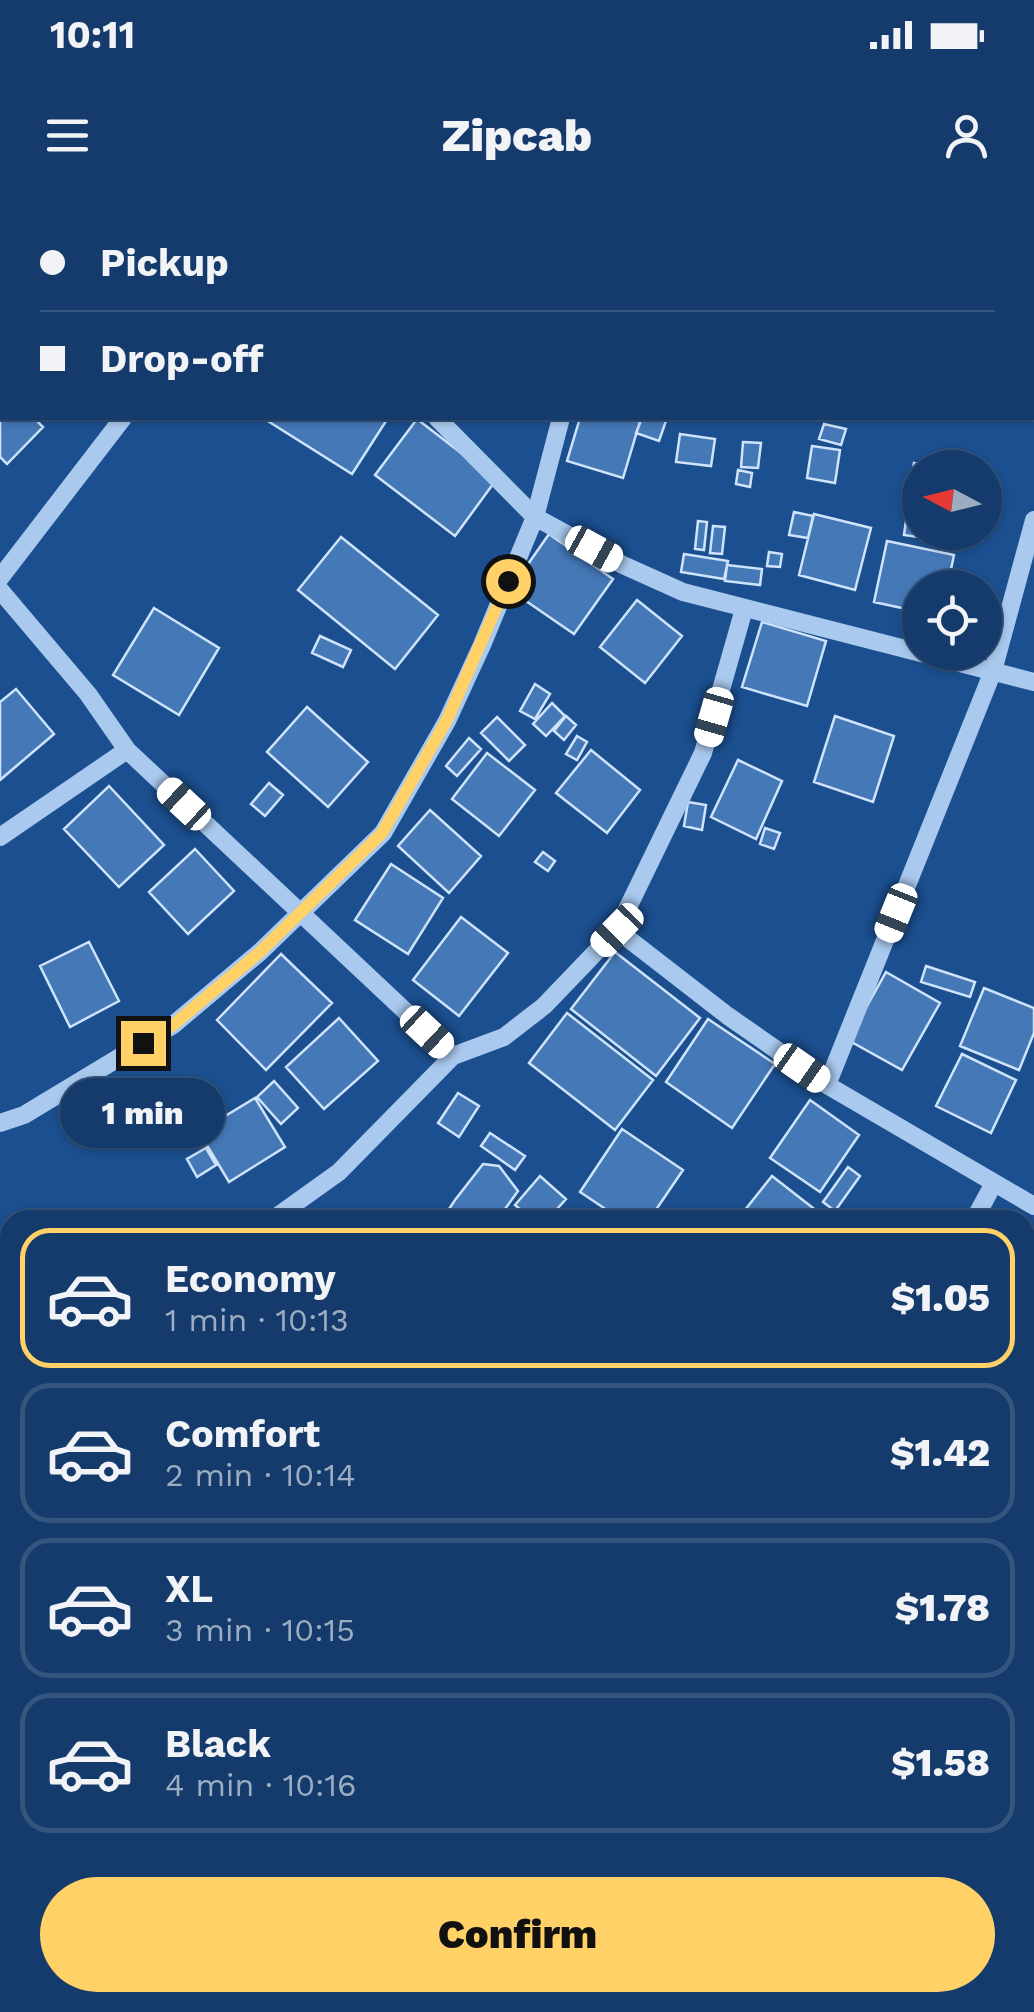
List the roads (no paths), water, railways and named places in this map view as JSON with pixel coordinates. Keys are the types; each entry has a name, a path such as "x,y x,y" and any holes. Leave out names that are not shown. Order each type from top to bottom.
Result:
{"street":[{"path":"0,578 121,420"},
{"path":"439,420 535,517 683,592 1034,682"},
{"path":"0,1123 24,1115 173,1025 260,952 382,833 447,720 535,517 559,420"},
{"path":"827,1085 993,671 1034,520"},
{"path":"0,590 88,694 127,750 453,1056"},
{"path":"286,1210 339,1172 453,1056 504,1037 544,1006 617,930 703,752 744,609"},
{"path":"0,837 127,750"},
{"path":"617,930 728,1016 827,1085 1034,1206"},
{"path":"979,1210 994,1183"}]}
